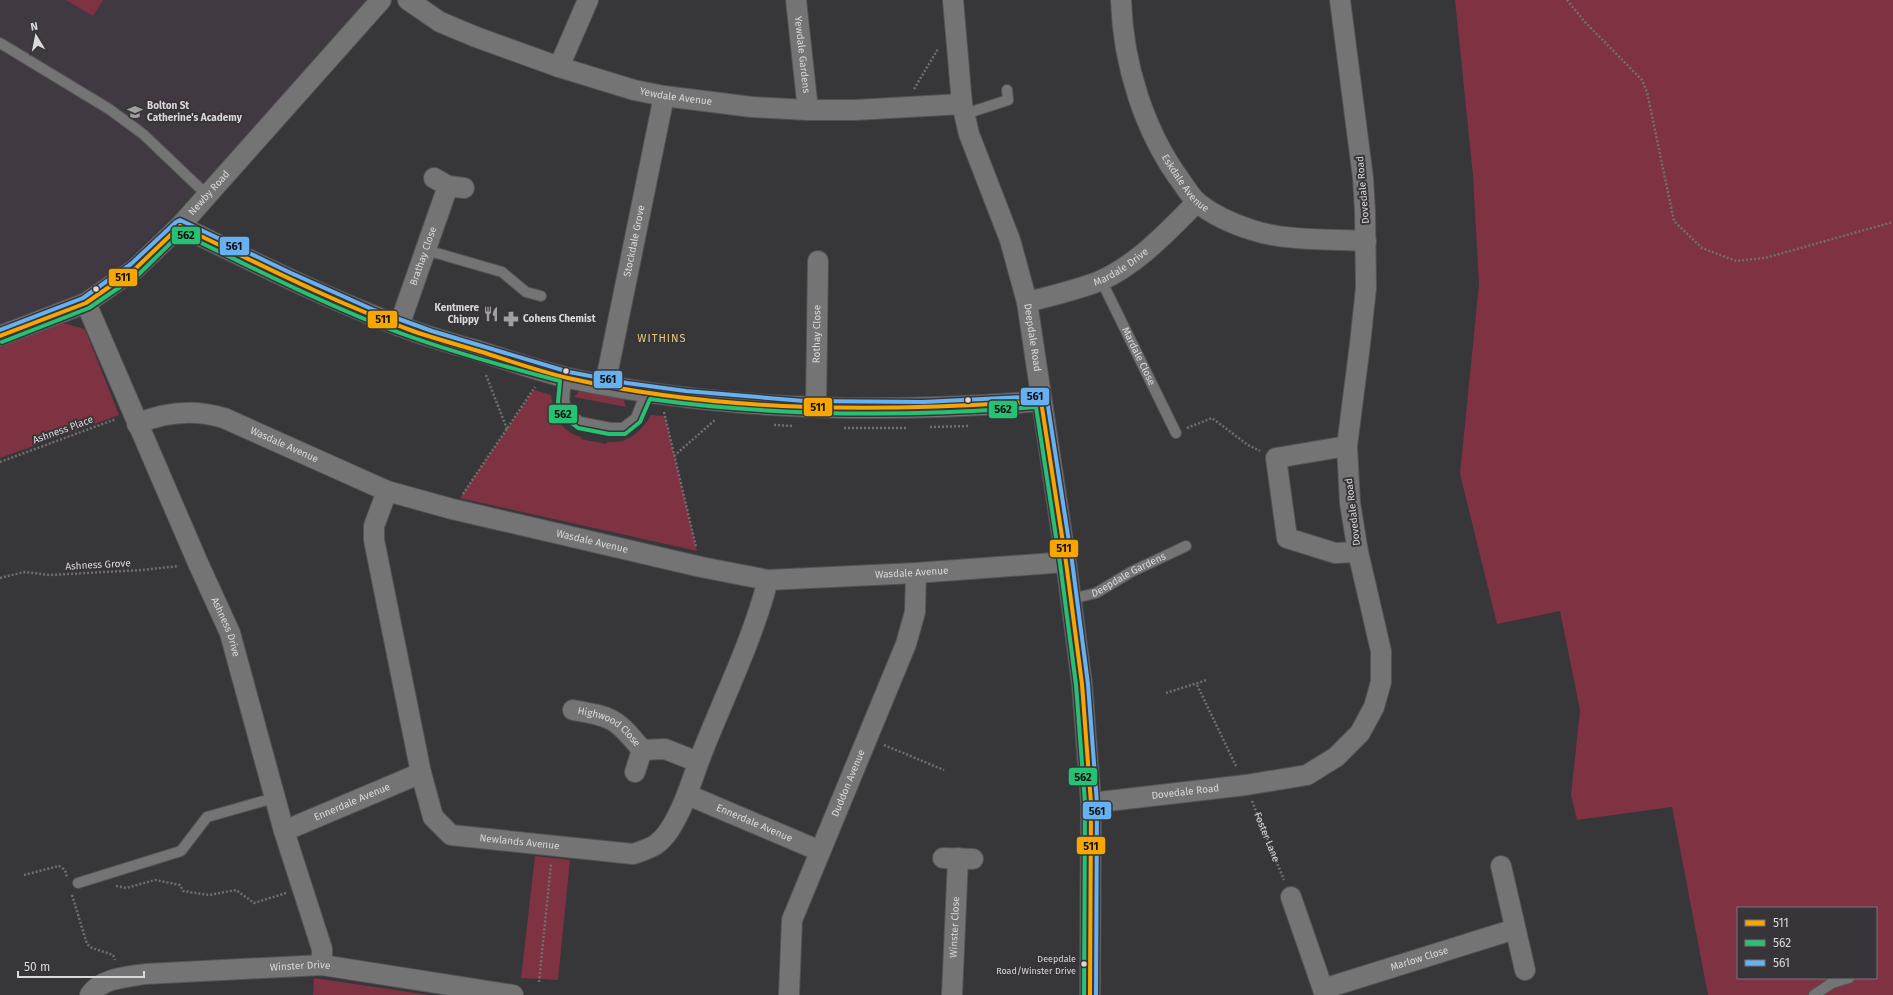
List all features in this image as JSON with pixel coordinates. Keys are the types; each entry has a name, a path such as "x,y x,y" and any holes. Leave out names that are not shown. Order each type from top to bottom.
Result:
{"street":[{"name":"Newby Road","path":"0,336 86,303 135,269 180,226 381,0"},
{"name":"Yewdale Avenue","path":"408,0 440,22 476,37 559,67 634,90 664,96 752,107 808,110 904,107 963,109"},
{"path":"559,67 588,0"},
{"name":"Yewdale Gardens","path":"796,0 808,110"},
{"name":"Deepdale Road","path":"953,0 963,109 969,134 1010,240 1027,302 1066,562 1082,684 1090,803 1090,995"},
{"name":"Eskdale Avenue","path":"1121,0 1127,54 1138,95 1156,140 1174,171 1197,202 1222,217 1252,230 1285,236 1366,241"},
{"name":"Dovedale Road","path":"1090,803 1246,785 1307,775 1336,757 1360,733 1374,707 1381,682 1381,651 1358,552 1350,503 1347,446 1366,288 1366,241 1363,178 1340,0"},
{"name":"Stockdale Grove","path":"605,385 664,96"},
{"name":"Brathay Close","path":"399,326 449,184"},
{"name":"Mardale Drive","path":"1027,302 1071,291 1101,280 1134,260 1161,238 1197,202"},
{"path":"180,226 307,286 399,326 546,372 605,385 653,393 745,403 816,408 912,409 1042,401"},
{"name":"Rothay Close","path":"816,408 818,259"},
{"name":"Ashness Drive","path":"86,303 198,564 230,633 274,798 322,949 322,965"},
{"name":"Wasdale Avenue","path":"135,418 152,418 174,413 202,412 210,414 224,418 386,492 452,509 701,567 768,580 916,573 1066,562"},
{"path":"1347,446 1276,458 1287,538 1335,553 1358,552"},
{"name":"Newlands Avenue","path":"386,492 374,526 374,540 421,773 433,817 451,835 633,854 656,846 670,829 688,795 698,762 760,612 768,580"},
{"name":"Duddon Avenue","path":"789,995 792,920 906,644 915,612 916,573"},
{"name":"Highwood Close","path":"570,710 611,718 624,728 642,750"},
{"name":"Highwood Close","path":"642,750 665,750 698,762"},
{"name":"Highwood Close","path":"635,772 642,750"},
{"name":"Ennerdale Avenue","path":"284,831 421,773"},
{"name":"Ennerdale Avenue","path":"688,795 820,851"},
{"name":"Winster Close","path":"952,995 958,858"},
{"path":"1501,866 1525,970"},
{"path":"1291,897 1324,992"},
{"name":"Marlow Close","path":"1324,992 1515,929"},
{"name":"Winster Drive","path":"90,995 104,983 118,978 146,974 322,965 513,995"}],"lane":[{"path":"0,43 109,109 143,134 208,194"},
{"path":"963,109 1008,100 1007,90"},
{"path":"426,250 502,272 526,292 540,296"},
{"name":"Mardale Close","path":"1101,280 1176,433"},
{"path":"566,377 564,401 568,413 580,422 610,428 622,428 636,418 653,393"},
{"name":"Deepdale Gardens","path":"1071,599 1096,593 1131,572 1186,546"},
{"path":"73,883 181,851 207,817 274,798"},
{"path":"1814,995 1832,984 1846,979"}],"path":[{"path":"1567,0 1585,22 1642,80 1647,92 1674,221 1702,248 1736,261 1766,258 1893,222"},
{"path":"904,107 939,47"},
{"path":"460,498 546,372"},
{"path":"486,375 507,430"},
{"path":"653,393 674,456 697,551"},
{"name":"Ashness Place","path":"0,462 135,418"},
{"path":"1176,433 1212,418 1248,446 1276,458"},
{"path":"674,456 715,420"},
{"name":"Ashness Grove","path":"0,578 24,572 50,575 142,570 198,564"},
{"path":"1166,693 1198,685 1207,680"},
{"name":"Foster Lane","path":"1198,685 1246,785 1291,897"},
{"path":"867,738 944,770"},
{"path":"539,982 553,846"},
{"path":"24,875 59,866 65,870 73,883"},
{"path":"111,888 118,886 126,888 155,880 180,885 183,891 209,895 236,890 254,903 303,889"},
{"path":"71,892 87,944 92,948 113,955 116,962 118,978"},
{"path":"73,899 81,897"}],"shaded area":[{"name":"Bolton St Catherine's Academy","path":"0,0 367,0 344,31 197,193 105,280 58,306 0,329"},
{"path":"66,0 103,0 93,16"},
{"path":"1455,0 1893,0 1893,995 1708,995 1672,807 1577,820 1571,795 1580,710 1560,611 1497,624 1460,474 1479,284 1473,176"},
{"path":"63,323 85,329 119,415 0,458 0,347"},
{"path":"534,390 551,395 556,416 563,427 568,431 581,437 581,439 606,444 607,442 621,441 633,436 643,427 651,415 665,416 697,551 460,498"},
{"path":"580,390 623,398 626,407 574,397"},
{"path":"535,856 570,860 558,980 521,978"},
{"path":"314,978 429,995 313,995"}],"transit line":[{"name":"561","path":"0,330 83,298 131,264 180,220 291,273 374,310 432,331 569,372 627,383 686,391 804,401 923,402 1044,396 1047,400 1072,561 1088,684 1097,803 1096,995"},
{"name":"511","path":"180,226 295,282 383,320 430,337 568,378 685,398 744,404 803,407 922,407 1041,401"},
{"name":"511","path":"0,336 86,303 135,269 180,226"},
{"name":"562","path":"2,342 89,308 139,274 181,233 289,286 400,333 459,353 560,381 558,402 564,417 578,428 609,434 625,434 640,422 650,399 746,409 843,414 891,414 1036,407 1060,563 1076,685 1085,803 1084,995"},
{"name":"511","path":"1041,401 1066,562 1082,684 1091,803 1090,995"}],"place":[{"name":"Bolton St Catherine's Academy","path":"135,112"},
{"name":"Kentmere Chippy","path":"491,314"},
{"name":"Cohens Chemist","path":"511,319"},
{"name":"Deepdale Road/Winster Drive","path":"1084,964"}],"district":[{"name":"WITHINS","path":"662,338"}]}
